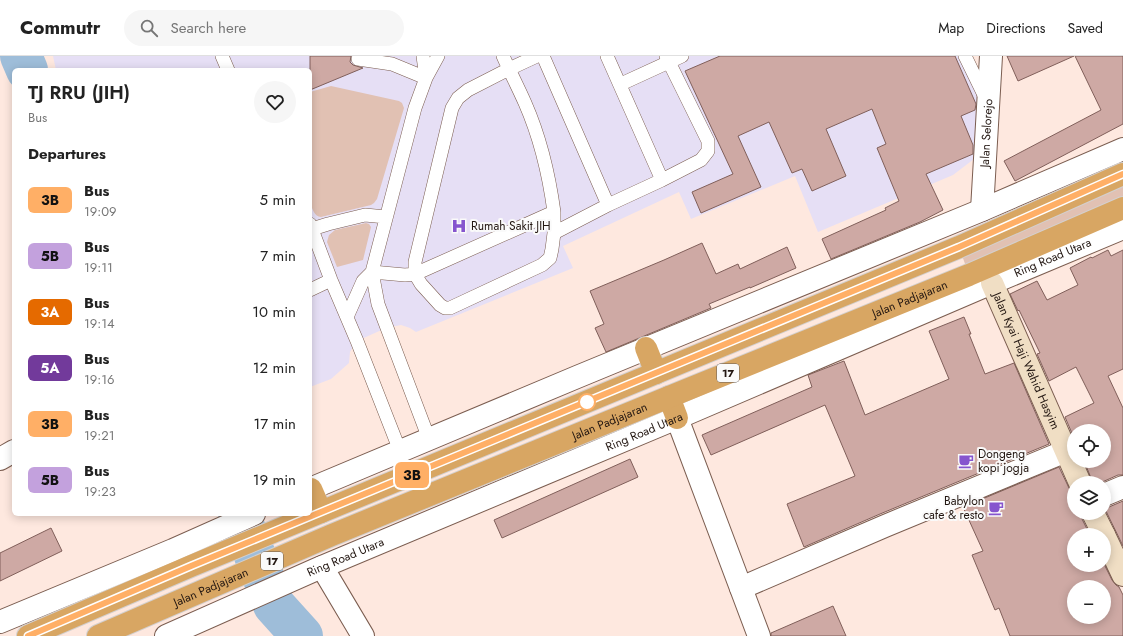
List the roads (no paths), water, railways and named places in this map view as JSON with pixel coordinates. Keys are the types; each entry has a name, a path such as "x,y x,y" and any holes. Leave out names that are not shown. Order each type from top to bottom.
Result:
{"highway":[{"name":"17","path":"28,636 191,566 959,247 1123,174"},
{"name":"Jalan Padjajaran","path":"98,636 332,536 969,275 1123,208"},
{"path":"646,348 656,373"},
{"path":"670,397 677,418"},
{"path":"312,499 315,515"}],"main road":[{"name":"Jalan Kyai Haji Wahid Hasyim","path":"992,283 1077,476"},
{"path":"1111,550 1123,575"}],"street":[{"name":"Jalan Selorejo","path":"982,210 991,56"},
{"path":"312,488 646,348 982,210 1123,149"},
{"name":"Ring Road Utara","path":"166,636 320,568 1123,228"},
{"path":"677,418 759,636"},
{"path":"0,459 12,452"},
{"path":"741,588 885,526 1066,452"},
{"path":"1111,492 1123,487"},
{"path":"0,622 249,516"},
{"path":"320,568 363,636"}],"lane":[{"path":"222,56 227,68"},
{"path":"422,56 426,78"},
{"path":"429,439 378,304 372,272 414,108 426,78 438,56"},
{"path":"503,56 509,68 526,104 539,141 550,188 554,212 554,233 550,258 542,265 450,308 445,308 440,305 421,284 415,274 415,262 452,108 458,98 468,90 509,68 537,56"},
{"path":"543,56 608,205"},
{"path":"607,56 621,84 662,180"},
{"path":"621,84 667,59 682,56"},
{"path":"964,56 988,104"},
{"path":"358,59 392,64 426,78"},
{"path":"554,233 608,205 702,160 708,151 708,141 667,59"},
{"path":"372,272 405,275 415,274 554,212"},
{"path":"312,227 365,215 386,217"},
{"path":"312,230 400,452"},
{"path":"347,317 363,281 372,272"},
{"path":"312,289 331,280"}],"waterway":[{"path":"21,56 26,68"},
{"path":"240,516 274,605 302,636"}],"place":[{"name":"Rumah Sakit JIH","path":"459,226"},
{"name":"Dongeng kopi jogja","path":"966,461"},
{"name":"Babylon cafe & resto","path":"996,508"}]}
